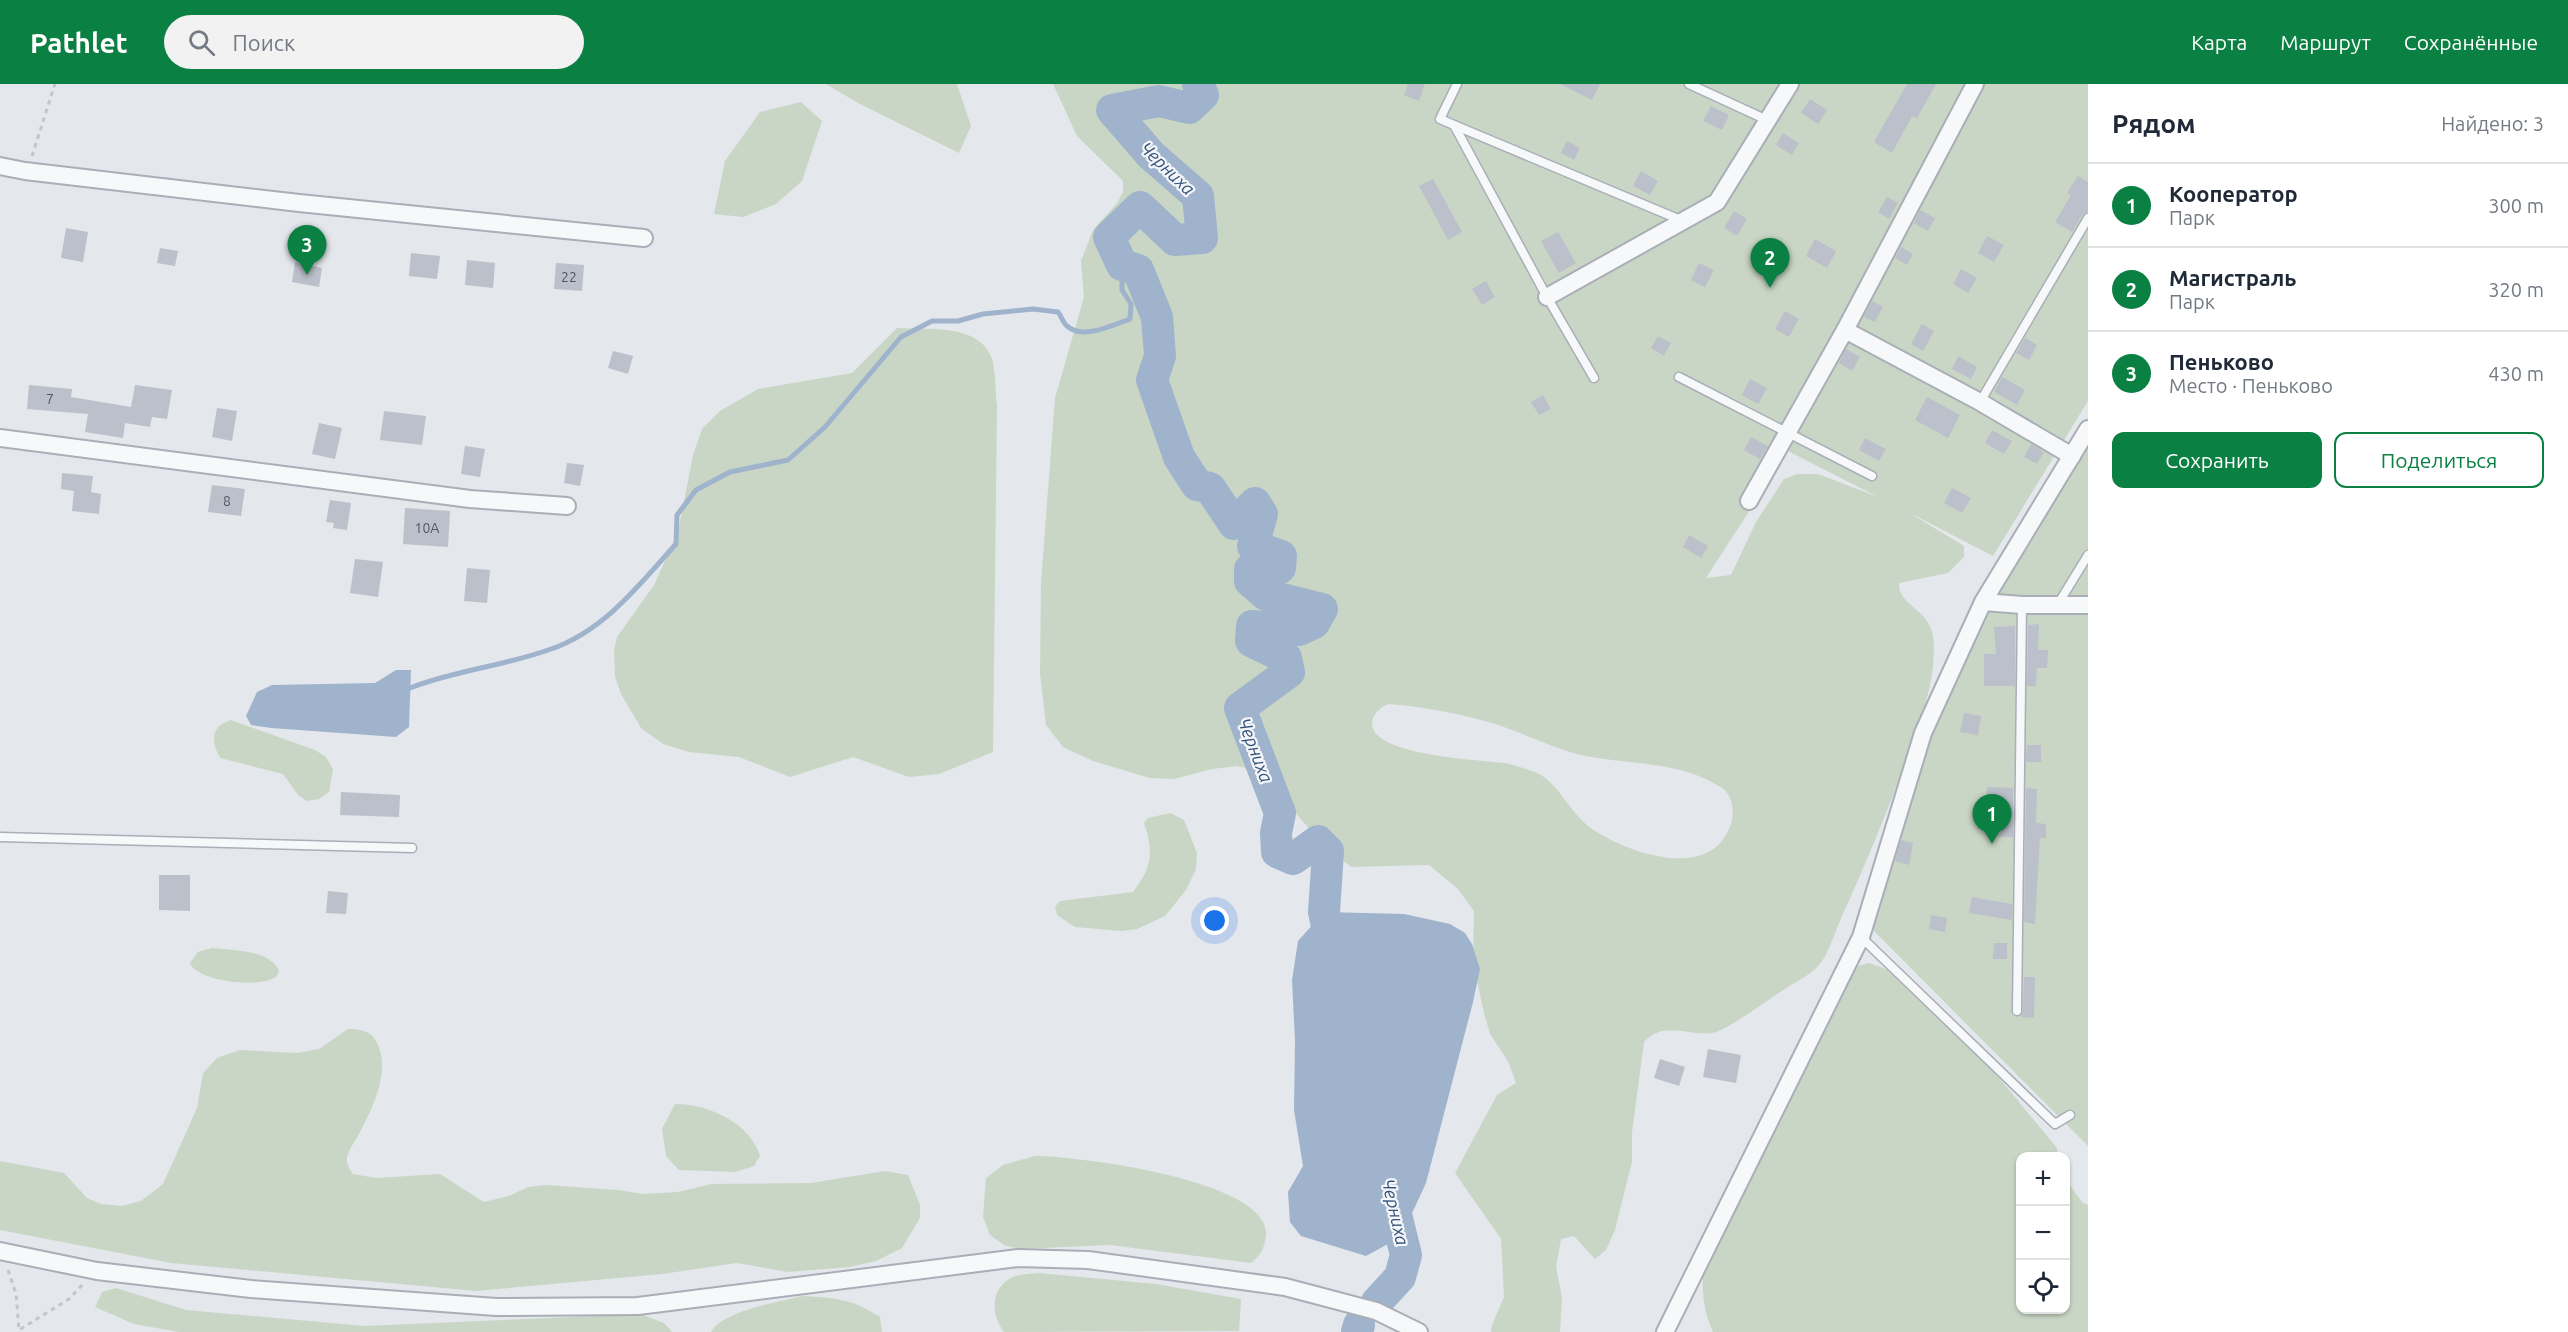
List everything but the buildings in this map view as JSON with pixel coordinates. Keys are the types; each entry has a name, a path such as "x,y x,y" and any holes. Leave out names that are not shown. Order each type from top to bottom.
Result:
{"street":[{"path":"1546,297 1717,202 1790,84"},
{"path":"1749,501 1845,330 1975,84"},
{"path":"0,166 25,171 299,203 644,238"},
{"path":"1845,330 1980,402 2072,456"},
{"path":"1665,1332 1861,937 1923,733 1983,602 2088,429"},
{"path":"0,438 470,499 567,506"},
{"path":"1983,602 2022,605 2088,605"},
{"path":"1,1251 97,1271 251,1289 496,1307 638,1306 1018,1258 1088,1260 1285,1287 1376,1311 1419,1332"}],"lane":[{"path":"1457,84 1440,119 1684,221"},
{"path":"1689,84 1767,120"},
{"path":"1454,125 1546,297 1594,378"},
{"path":"1980,402 2088,218"},
{"path":"1679,377 1872,476"},
{"path":"2058,604 2088,555"},
{"path":"2017,1011 2022,605"},
{"path":"0,837 412,848"},
{"path":"1861,937 2055,1124 2070,1115"}],"path":[{"path":"25,171 38,141 55,84"},
{"path":"1,1251 16,1294 19,1330 69,1299 97,1271"}],"green space":[{"path":"826,84 957,84 971,126 959,153 858,103"},
{"path":"1053,84 2088,84 2088,401 1993,556 1908,512 1964,546 1964,557 1948,573 1899,583 1903,597 1921,614 1931,628 1934,645 1932,671 1927,697 1897,785 1832,942 1826,955 1813,971 1718,1031 1703,1033 1668,1030 1651,1035 1644,1042 1632,1132 1632,1162 1615,1230 1606,1250 1595,1259 1574,1236 1561,1239 1556,1267 1562,1298 1560,1332 1491,1332 1504,1297 1501,1239 1455,1173 1497,1095 1516,1083 1508,1061 1490,1034 1473,962 1474,911 1458,889 1429,865 1351,867 1321,843 1295,812 1277,783 1262,772 1237,766 1212,769 1174,779 1150,778 1093,761 1063,747 1046,725 1040,673 1041,583 1055,398 1084,297 1081,261 1093,230 1118,202 1123,191 1123,181 1077,136","holes":["1788,451 1878,497 1818,474 1797,474 1784,479 1756,522 1731,575 1706,578","1389,704 1479,719 1577,754 1688,772 1722,788 1728,794 1732,802 1732,820 1723,840 1709,852 1690,858 1670,858 1627,847 1592,829 1577,815 1550,782 1535,772 1505,763 1426,754 1385,741 1374,731 1373,718 1380,709"]},
{"path":"801,102 822,121 802,181 776,204 743,217 714,214 725,161 760,112"},
{"path":"897,328 938,329 965,334 986,347 992,359 997,406 993,752 939,774 909,777 853,757 790,777 739,757 689,752 663,744 641,728 621,694 615,676 614,650 617,637 654,585 678,532 693,455 702,429 720,411 758,389 852,373"},
{"path":"2088,447 2088,1146 1873,930 1919,758 2005,580"},
{"path":"231,720 315,750 326,757 333,769 329,792 319,799 307,801 298,795 283,774 220,758 215,746 214,735 219,726"},
{"path":"1170,813 1184,820 1197,853 1196,869 1186,890 1165,916 1137,929 1122,931 1075,927 1057,915 1055,907 1060,901 1133,892 1144,875 1149,859 1149,843 1144,823 1148,818"},
{"path":"212,948 249,952 267,958 279,970 277,976 270,980 245,983 217,979 195,970 190,963 198,952"},
{"path":"1869,963 1886,969 1972,1045 2057,1148 2058,1152 2016,1152 2016,1314 2070,1314 2070,1186 2082,1202 2088,1205 2088,1332 1713,1332 1704,1301 1705,1249 1848,976 1858,966"},
{"path":"348,1029 362,1030 373,1037 378,1045 382,1066 375,1101 347,1157 348,1166 353,1174 376,1178 440,1174 484,1202 509,1196 528,1187 546,1185 643,1194 678,1192 711,1184 811,1183 885,1171 908,1175 920,1205 920,1218 902,1248 876,1261 850,1267 788,1272 737,1263 662,1274 476,1291 171,1263 0,1230 0,1161 64,1173 87,1198 101,1204 122,1206 141,1201 163,1184 197,1108 203,1073 217,1058 240,1050 297,1053 319,1049"},
{"path":"675,1104 713,1111 737,1125 755,1144 760,1156 754,1166 735,1172 679,1170 666,1156 662,1129"},
{"path":"1035,1156 1128,1167 1206,1186 1238,1200 1259,1216 1266,1236 1263,1248 1251,1263 1110,1245 1020,1249 1004,1245 990,1235 983,1217 986,1178 1003,1165"},
{"path":"1039,1273 1156,1284 1241,1299 1239,1331 1004,1332 995,1311 999,1289 1014,1277"},
{"path":"116,1288 186,1310 364,1326 640,1314 664,1323 672,1332 179,1332 134,1324 95,1307 102,1292"},
{"path":"802,1296 834,1299 860,1306 880,1317 882,1332 711,1332 727,1318 739,1313"}],"water":[{"path":"396,670 411,670 409,727 396,737 271,728 251,725 246,716 257,692 272,685 375,683"},
{"path":"1324,912 1404,914 1450,924 1465,933 1472,944 1480,969 1426,1183 1401,1237 1366,1256 1301,1236 1290,1222 1288,1192 1303,1166 1294,1110 1295,1041 1292,980 1298,941"}],"waterway":[{"name":"Черниха","path":"1198,84 1203,95 1189,108 1159,101 1112,110 1151,155 1198,196 1202,238 1175,240 1140,207 1109,237 1122,265 1138,270 1157,317 1160,356 1152,380 1179,457 1197,485 1210,488 1234,524 1255,503 1262,514 1253,546 1281,556 1280,568 1250,569 1250,581 1266,595 1322,609 1314,623 1299,630 1252,626 1251,641 1286,658 1289,672 1240,708 1280,813 1276,833 1277,852 1293,859 1318,841 1328,851 1324,912 1333,953"},
{"path":"410,688 534,655 570,641 588,631 620,605 676,544 677,515 696,490 730,472 788,460 825,427 901,337 932,321 958,321 983,314 1033,309 1058,312 1072,330 1088,332 1106,328 1130,319 1131,304 1122,290 1122,265"},
{"name":"Черниха","path":"1377,1302 1400,1277 1406,1255 1391,1194"},
{"name":"Черниха","path":"1357,1332 1359,1325"}],"place":[{"name":"Пеньково","path":"307,275"},
{"name":"Магистраль","path":"1770,288"},
{"name":"Кооператор","path":"1992,844"}]}
